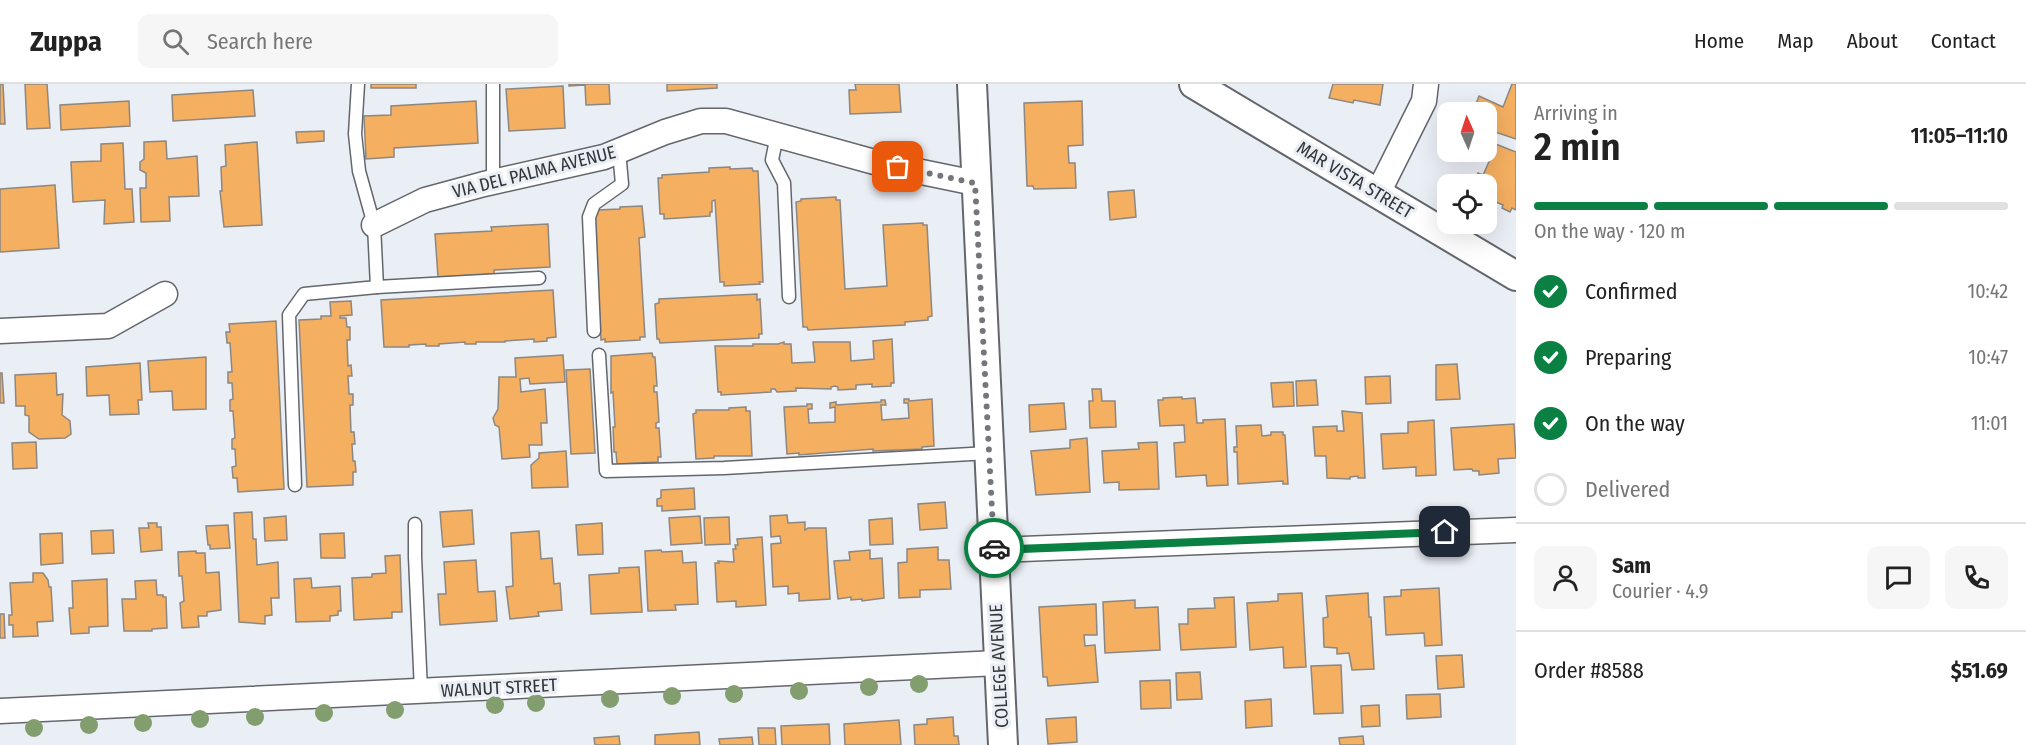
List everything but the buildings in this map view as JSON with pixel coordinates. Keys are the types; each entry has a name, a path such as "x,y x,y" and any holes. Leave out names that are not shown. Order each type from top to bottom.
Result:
{"street":[{"name":"COLLEGE AVENUE","path":"972,84 998,663 1004,745"},
{"name":"MAR VISTA STREET","path":"1194,84 1516,276"},
{"path":"1378,193 1424,101 1426,84"},
{"name":"VIA DEL PALMA AVENUE","path":"374,225 425,200 604,157 665,132 701,121 726,121 878,163 975,183"},
{"path":"0,330 108,326 165,294"},
{"path":"994,550 1516,530"},
{"name":"WALNUT STREET","path":"0,711 998,663"}],"lane":[{"path":"358,84 355,134 359,171 374,225 377,287"},
{"path":"493,84 493,182"},
{"path":"777,135 772,160 784,183 789,297"},
{"path":"594,331 589,217 594,204 622,184 619,151"},
{"path":"295,485 289,315 304,294 377,287 538,278"},
{"path":"599,355 606,471 724,468 989,453"},
{"path":"416,524 415,557 422,692"}],"way so far":[{"path":"898,167 975,183 994,548"}],"route":[{"path":"994,548 994,550 1445,532"}]}
